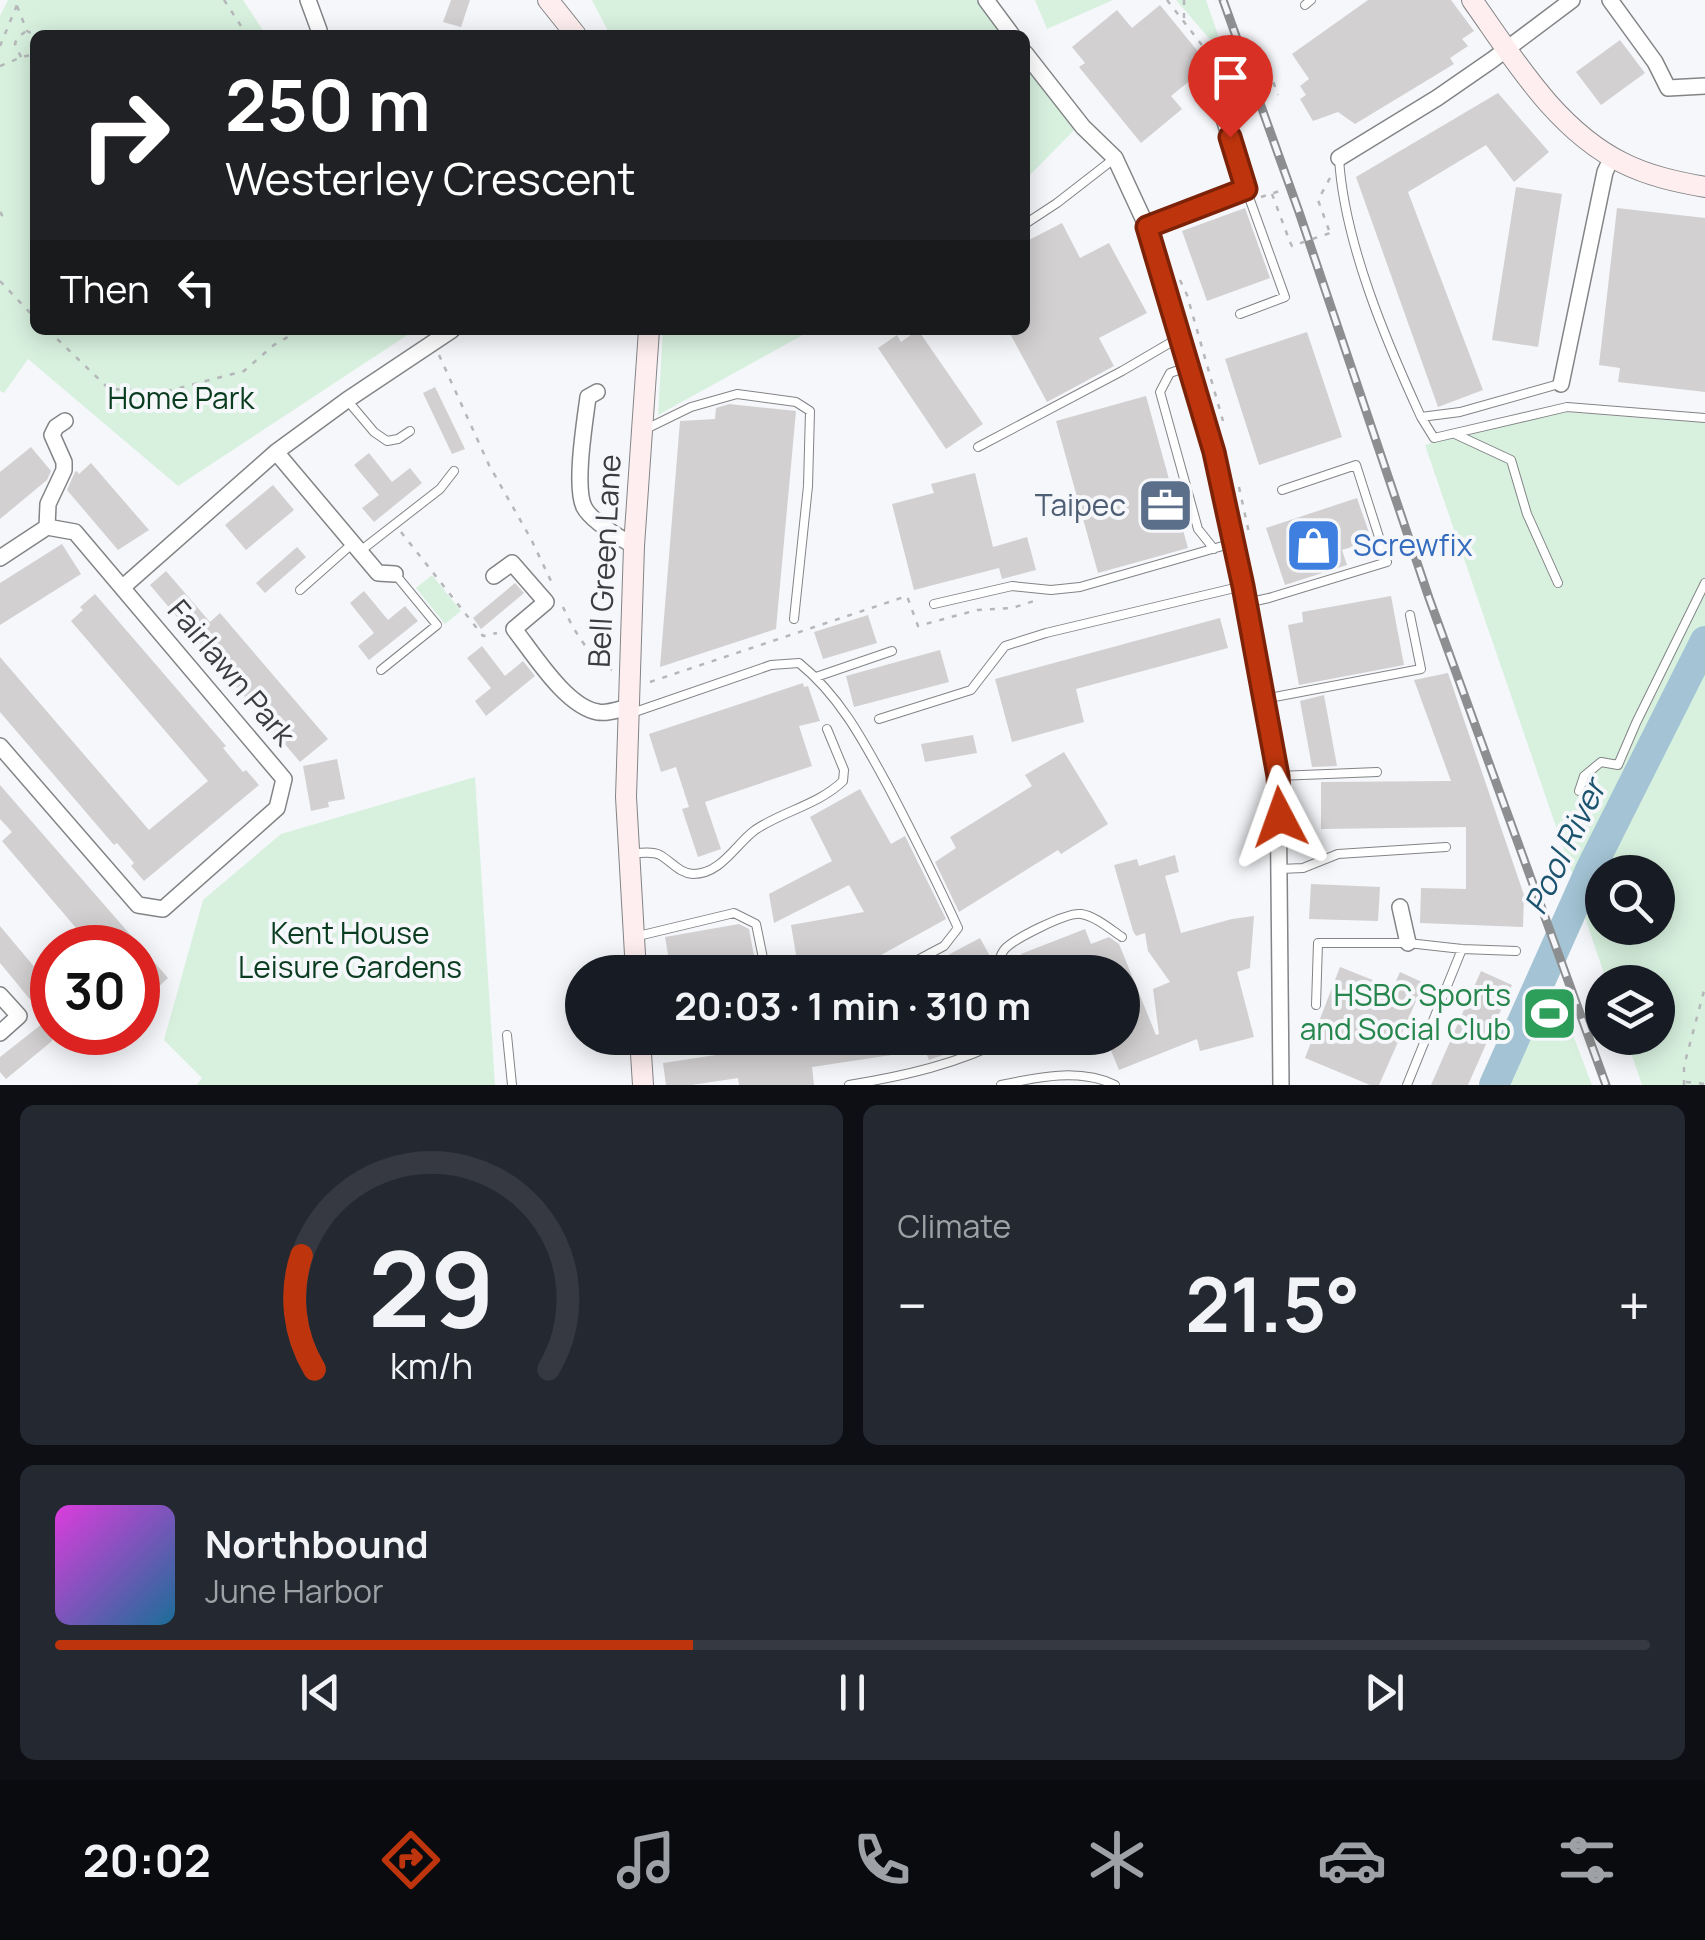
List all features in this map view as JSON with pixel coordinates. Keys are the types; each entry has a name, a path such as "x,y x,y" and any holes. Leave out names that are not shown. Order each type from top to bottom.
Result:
{"street":[{"path":"308,0 319,30"},
{"path":"548,0 568,30"},
{"path":"986,0 1008,30"},
{"path":"1472,0 1553,108 1592,143 1612,157 1651,174 1705,187"},
{"path":"1339,158 1437,98 1572,0"},
{"path":"1610,0 1655,62 1668,88 1705,86"},
{"path":"1030,59 1082,127 1114,158 1147,227 1214,452 1278,776 1281,1085"},
{"path":"1147,227 1246,189 1214,70"},
{"path":"1561,384 1604,172 1612,157"},
{"path":"123,587 276,452 444,335"},
{"name":"Bell Green Lane","path":"494,576 512,563 546,602 514,629 570,698 586,709 602,713 629,710 634,546 649,335"},
{"path":"597,392 588,396 584,427 580,489 585,510 634,546"},
{"path":"0,558 47,527 48,504 64,470 52,435 65,421"},
{"path":"276,452 378,574 396,574"},
{"name":"Fairlawn Park","path":"0,746 138,905 164,910 277,808 284,780 75,532 47,527"},
{"path":"629,710 626,797 635,955"},
{"path":"1400,907 1408,943"},
{"path":"0,995 18,1016 0,1033"},
{"path":"641,1055 643,1085"}],"lane":[{"path":"1030,221 1114,158"},
{"path":"1339,158 1341,192 1361,266 1402,374 1434,438 1567,408 1705,418"},
{"path":"1240,314 1285,297 1246,189"},
{"path":"978,448 1122,372 1181,336"},
{"path":"1190,366 1170,373 1160,392 1198,529 1214,549"},
{"path":"1421,417 1460,412 1561,384"},
{"path":"642,431 691,407 737,394 796,402 810,411 808,486 794,618"},
{"path":"347,400 387,442 410,431"},
{"path":"1455,434 1511,460 1528,514 1558,583"},
{"path":"879,719 971,690 1005,646 1046,633 1245,594 1269,598 1387,562 1356,465 1282,490"},
{"path":"300,590 395,524 440,489 454,471"},
{"path":"934,604 1012,586 1052,590 1080,587 1233,543"},
{"path":"381,670 437,625 396,574"},
{"path":"1579,791 1584,776 1601,762 1618,766 1705,582"},
{"path":"1263,700 1421,670 1410,615"},
{"path":"816,677 892,651"},
{"path":"629,710 771,665 798,663 816,677 852,720 958,928 944,946 927,955"},
{"path":"630,854 657,853 681,872 708,872 754,831 818,800 843,781 844,770 827,728"},
{"path":"1278,776 1376,772"},
{"path":"1280,868 1303,868 1338,854 1446,848"},
{"path":"634,937 734,913 756,924 762,955"},
{"path":"1001,955 1011,944 1076,913 1122,937"},
{"path":"1316,1005 1318,943 1408,943 1516,950"},
{"path":"1407,1085 1462,949"},
{"path":"507,1035 512,1085"},
{"path":"849,1085 913,1074 967,1055"},
{"path":"1001,1085 1046,1075 1101,1078 1116,1085"}],"path":[{"path":"224,0 244,30"},
{"path":"1168,0 1214,70"},
{"path":"1184,0 1184,21"},
{"path":"18,2 30,32"},
{"path":"0,46 18,2"},
{"path":"22,57 15,44 27,30"},
{"path":"0,66 30,55"},
{"path":"1253,104 1244,79 1269,70 1278,94"},
{"path":"1263,196 1283,190"},
{"path":"1272,194 1292,246 1330,234 1318,200"},
{"path":"0,212 0,219"},
{"path":"1180,278 1223,422"},
{"path":"0,281 30,313"},
{"path":"53,335 109,389 164,392 244,371 291,335"},
{"path":"433,342 489,464 550,580"},
{"path":"1237,476 1251,544"},
{"path":"395,524 482,636 514,629"},
{"path":"558,598 601,664 622,676"},
{"path":"1705,987 1684,1066 1684,1083 1705,1084"}],"green space":[{"name":"Home Park","path":"8,0 243,0 263,30 30,30 30,335 407,335 178,486 28,359 4,393 0,391 0,16"},
{"path":"592,0 997,0 1018,30 607,30"},
{"path":"1035,0 1113,0 1047,29"},
{"path":"1176,0 1206,0 1226,58"},
{"path":"1030,48 1082,122 1030,175"},
{"path":"663,335 803,335 658,415"},
{"path":"1550,411 1705,423 1705,628 1591,855 1585,855 1585,867 1576,885 1425,445"},
{"path":"432,575 461,611 445,624 416,588"},
{"path":"1705,643 1705,1085 1642,1085 1632,1055 1675,1055 1675,965 1601,965 1594,945 1675,945 1675,855 1609,855"},
{"name":"Kent House Leisure Gardens","path":"475,777 495,1085 197,1085 202,1078 164,1040 203,900 281,834"},
{"name":"HSBC Sports and Social Club","path":"1552,980 1592,1085 1504,1085"}],"building":[{"path":"451,0 470,0 461,27 443,22"},
{"path":"1368,0 1451,0 1474,31 1462,39 1468,46 1450,58 1454,64 1355,124 1338,112 1313,121 1300,99 1306,95 1300,86 1309,79 1292,54"},
{"path":"1160,5 1209,65 1171,96 1182,109 1141,143 1079,67 1085,63 1072,47 1117,10 1132,28"},
{"path":"1620,40 1645,73 1601,105 1576,72"},
{"path":"1498,93 1549,152 1514,182 1486,145 1408,192 1483,390 1438,407 1356,177"},
{"path":"1516,187 1562,194 1538,347 1492,340"},
{"path":"1245,208 1270,278 1207,301 1182,231"},
{"path":"1617,208 1705,218 1705,392 1618,382 1620,368 1599,365"},
{"path":"1062,223 1080,258 1109,243 1147,313 1099,338 1114,366 1047,402 1011,335 1030,335 1030,239"},
{"path":"1307,332 1342,437 1259,465 1225,359"},
{"path":"897,335 901,342 911,335 921,335 983,424 946,449 878,348"},
{"path":"435,387 465,449 452,454 423,393"},
{"path":"1146,396 1188,548 1098,573 1056,421"},
{"path":"729,404 796,411 776,629 660,667 680,421 715,419 716,408"},
{"path":"31,447 51,471 47,480 0,519 0,472"},
{"path":"369,453 392,482 410,468 422,483 374,522 362,508 379,495 354,465"},
{"path":"91,463 149,530 118,550 67,490 75,472 79,474"},
{"path":"975,473 993,547 1027,537 1036,570 1002,579 999,568 914,590 892,504 934,493 931,484"},
{"path":"273,485 294,510 246,550 225,525"},
{"name":"Screwfix","path":"1357,498 1372,541 1342,550 1347,565 1285,585 1266,528"},
{"path":"62,544 81,574 0,625 0,583"},
{"path":"297,547 306,557 265,593 256,583"},
{"path":"166,571 210,622 220,613 328,739 300,762 150,585"},
{"path":"515,583 524,593 481,629 473,618"},
{"path":"364,591 388,620 405,606 418,621 369,660 358,646 374,633 350,603"},
{"path":"95,594 226,746 223,748 243,772 246,770 259,785 144,881 117,843 114,845 0,712 0,657 149,830 208,781 71,621"},
{"path":"1391,596 1404,665 1299,685 1288,625 1303,622 1302,612"},
{"path":"868,615 877,643 823,659 814,632"},
{"path":"1220,618 1228,648 1076,689 1084,722 1012,742 995,679"},
{"path":"482,646 505,676 523,661 535,676 486,716 475,701 491,688 467,658"},
{"path":"940,650 949,682 854,707 846,676"},
{"path":"1448,673 1524,895 1523,927 1420,923 1421,888 1466,889 1466,827 1321,829 1321,782 1451,781 1414,680"},
{"path":"803,683 808,686 820,721 799,726 812,766 705,802 721,849 698,857 682,809 689,807 676,767 661,772 649,734"},
{"path":"1324,695 1337,766 1312,767 1300,701"},
{"path":"973,735 977,753 925,762 921,744"},
{"path":"1064,752 1108,824 1061,854 1058,850 959,912 935,862 956,848 950,837 1032,786 1025,775"},
{"path":"337,759 345,799 311,811 303,766"},
{"path":"0,785 122,925 73,925 2,841 12,832 0,819"},
{"path":"860,789 891,844 905,836 946,919 881,955 796,955 791,925 864,912 849,885 774,923 769,894 832,861 810,817"},
{"path":"1175,855 1179,872 1165,876 1181,933 1254,916 1250,968 1237,972 1254,1037 1200,1051 1197,1039 1119,1070 1113,1055 1140,1055 1140,996 1156,1035 1159,1034 1153,989 1170,982 1148,951 1145,933 1136,936 1133,931 1114,865 1137,859 1139,866"},
{"path":"1311,884 1380,887 1378,921 1309,919"},
{"path":"739,924 749,929 754,955 668,955 665,937"},
{"path":"0,926 30,962 30,999 0,963"},
{"path":"1085,929 1091,944 1109,937 1119,944 1123,955 1021,954"},
{"path":"980,938 989,955 948,955"},
{"path":"1340,967 1393,988 1400,972 1424,983 1379,1085 1370,1085 1305,1058"},
{"path":"160,969 168,978 160,985"},
{"path":"1481,971 1512,985 1468,1085 1431,1085"},
{"path":"30,1033 30,1055 35,1055 6,1079 0,1072 0,1057"},
{"path":"716,1055 892,1055 812,1067 814,1085 739,1085 738,1078 666,1085 663,1063"}],"waterway":[{"name":"Pool River","path":"1494,1085 1591,868 1705,641"}],"railway":[{"path":"1223,0 1429,598 1606,1085"}],"place":[{"name":"Taipec","path":"1165,506"},
{"name":"Screwfix","path":"1314,546"},
{"name":"HSBC Sports and Social Club","path":"1550,1013"}],"route":[{"path":"1230,137 1246,189 1147,227 1214,452 1278,776 1280,817"}]}
